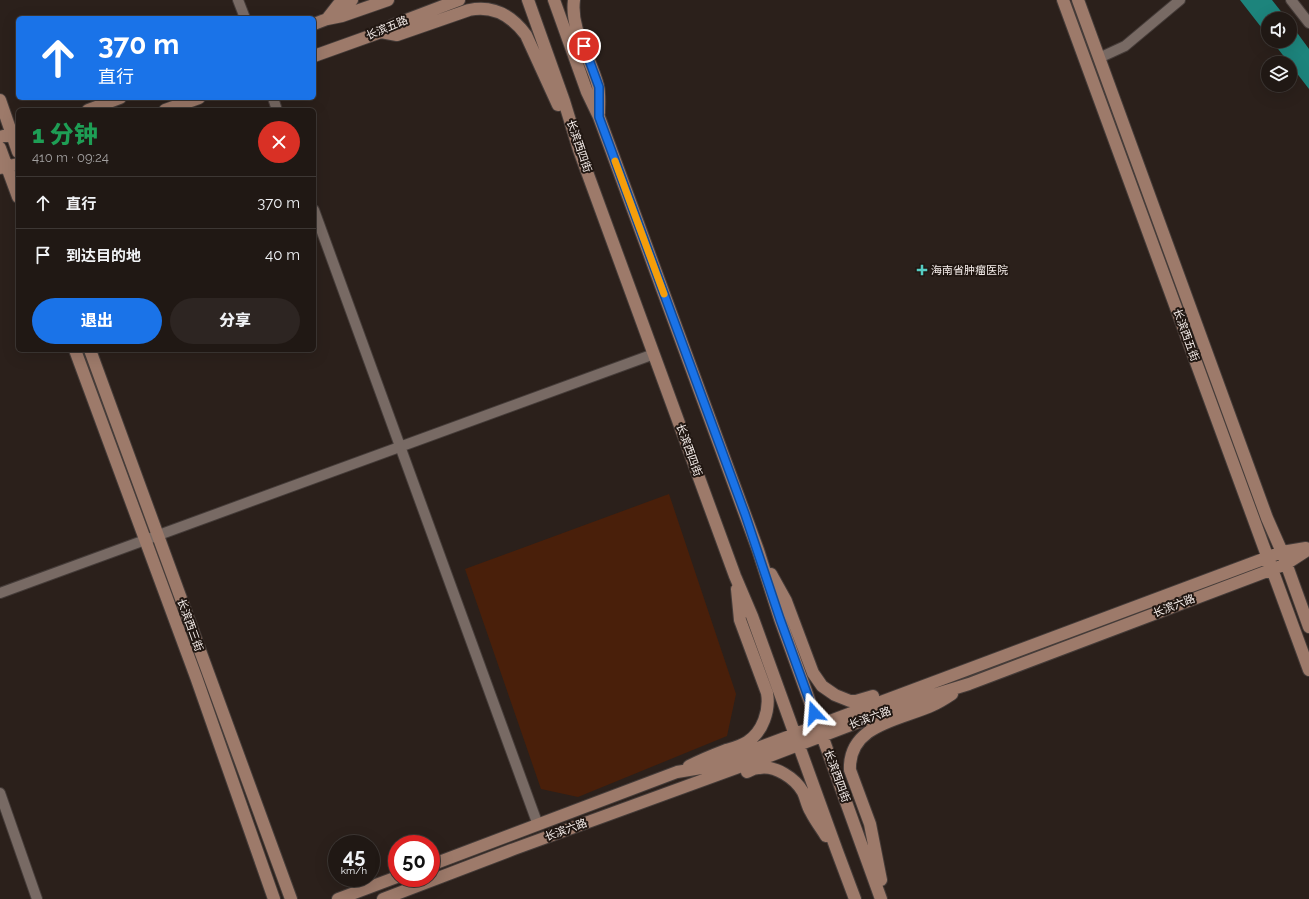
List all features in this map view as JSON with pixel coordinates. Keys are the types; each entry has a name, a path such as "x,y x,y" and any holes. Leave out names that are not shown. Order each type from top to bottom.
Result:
{"main road":[{"path":"327,19 338,5 352,0"},
{"path":"316,23 388,0"},
{"name":"长滨五路","path":"316,55 381,32 393,25 459,0"},
{"name":"长滨西四街","path":"528,0 564,101 579,150 735,576 752,616 836,851 855,899"},
{"name":"长滨西四街","path":"554,0 587,92 599,117 758,550 820,731 883,899"},
{"path":"574,0 573,11 576,24 599,87 599,117"},
{"name":"长滨西五街","path":"1064,0 1309,670"},
{"name":"长滨西五街","path":"1078,0 1267,518 1282,552 1309,627"},
{"path":"381,32 397,35 476,8 490,9 504,15 520,27 526,35 579,150"},
{"path":"0,100 10,134 16,148"},
{"path":"93,108 115,100"},
{"path":"172,108 194,100"},
{"path":"0,148 16,191"},
{"name":"长滨西三街","path":"76,352 146,540 274,899"},
{"name":"长滨西三街","path":"91,352 237,754 259,808 291,899"},
{"name":"长滨六路","path":"820,731 964,671 1282,552 1309,548"},
{"name":"长滨六路","path":"440,862 677,772 707,767 969,684 1286,564 1309,548"},
{"path":"758,550 786,601 813,673 822,686 835,695 856,701 923,678 964,671"},
{"path":"677,772 704,758 747,742 760,728 766,715 768,702 767,693 740,620 735,576"},
{"path":"883,899 870,824 850,770 852,753 862,737 871,730 933,705 969,684"},
{"name":"长滨六路","path":"383,899 514,848 682,788 797,739"},
{"path":"682,788 712,785 760,768 779,772 792,779 798,785 803,793 810,812 836,851"},
{"path":"338,899 388,881"}],"street":[{"path":"238,0 243,16"},
{"path":"1099,58 1125,46 1180,0"},
{"path":"1291,0 1309,23"},
{"path":"316,216 538,825"},
{"path":"0,593 654,354"},
{"path":"0,793 38,899"}],"shaded area":[{"path":"669,494 736,694 727,736 578,797 541,789 465,569"}],"water":[{"path":"1240,0 1272,0 1281,12 1261,12 1261,27"},
{"path":"1297,33 1309,49 1309,89 1297,73 1297,56 1284,56 1277,48 1297,48"}],"slow traffic":[{"path":"615,161 664,294"}],"place":[{"name":"海南省肿瘤医院","path":"922,270"}],"route":[{"path":"584,46 599,87 599,117 758,550 780,619 814,713"}]}
